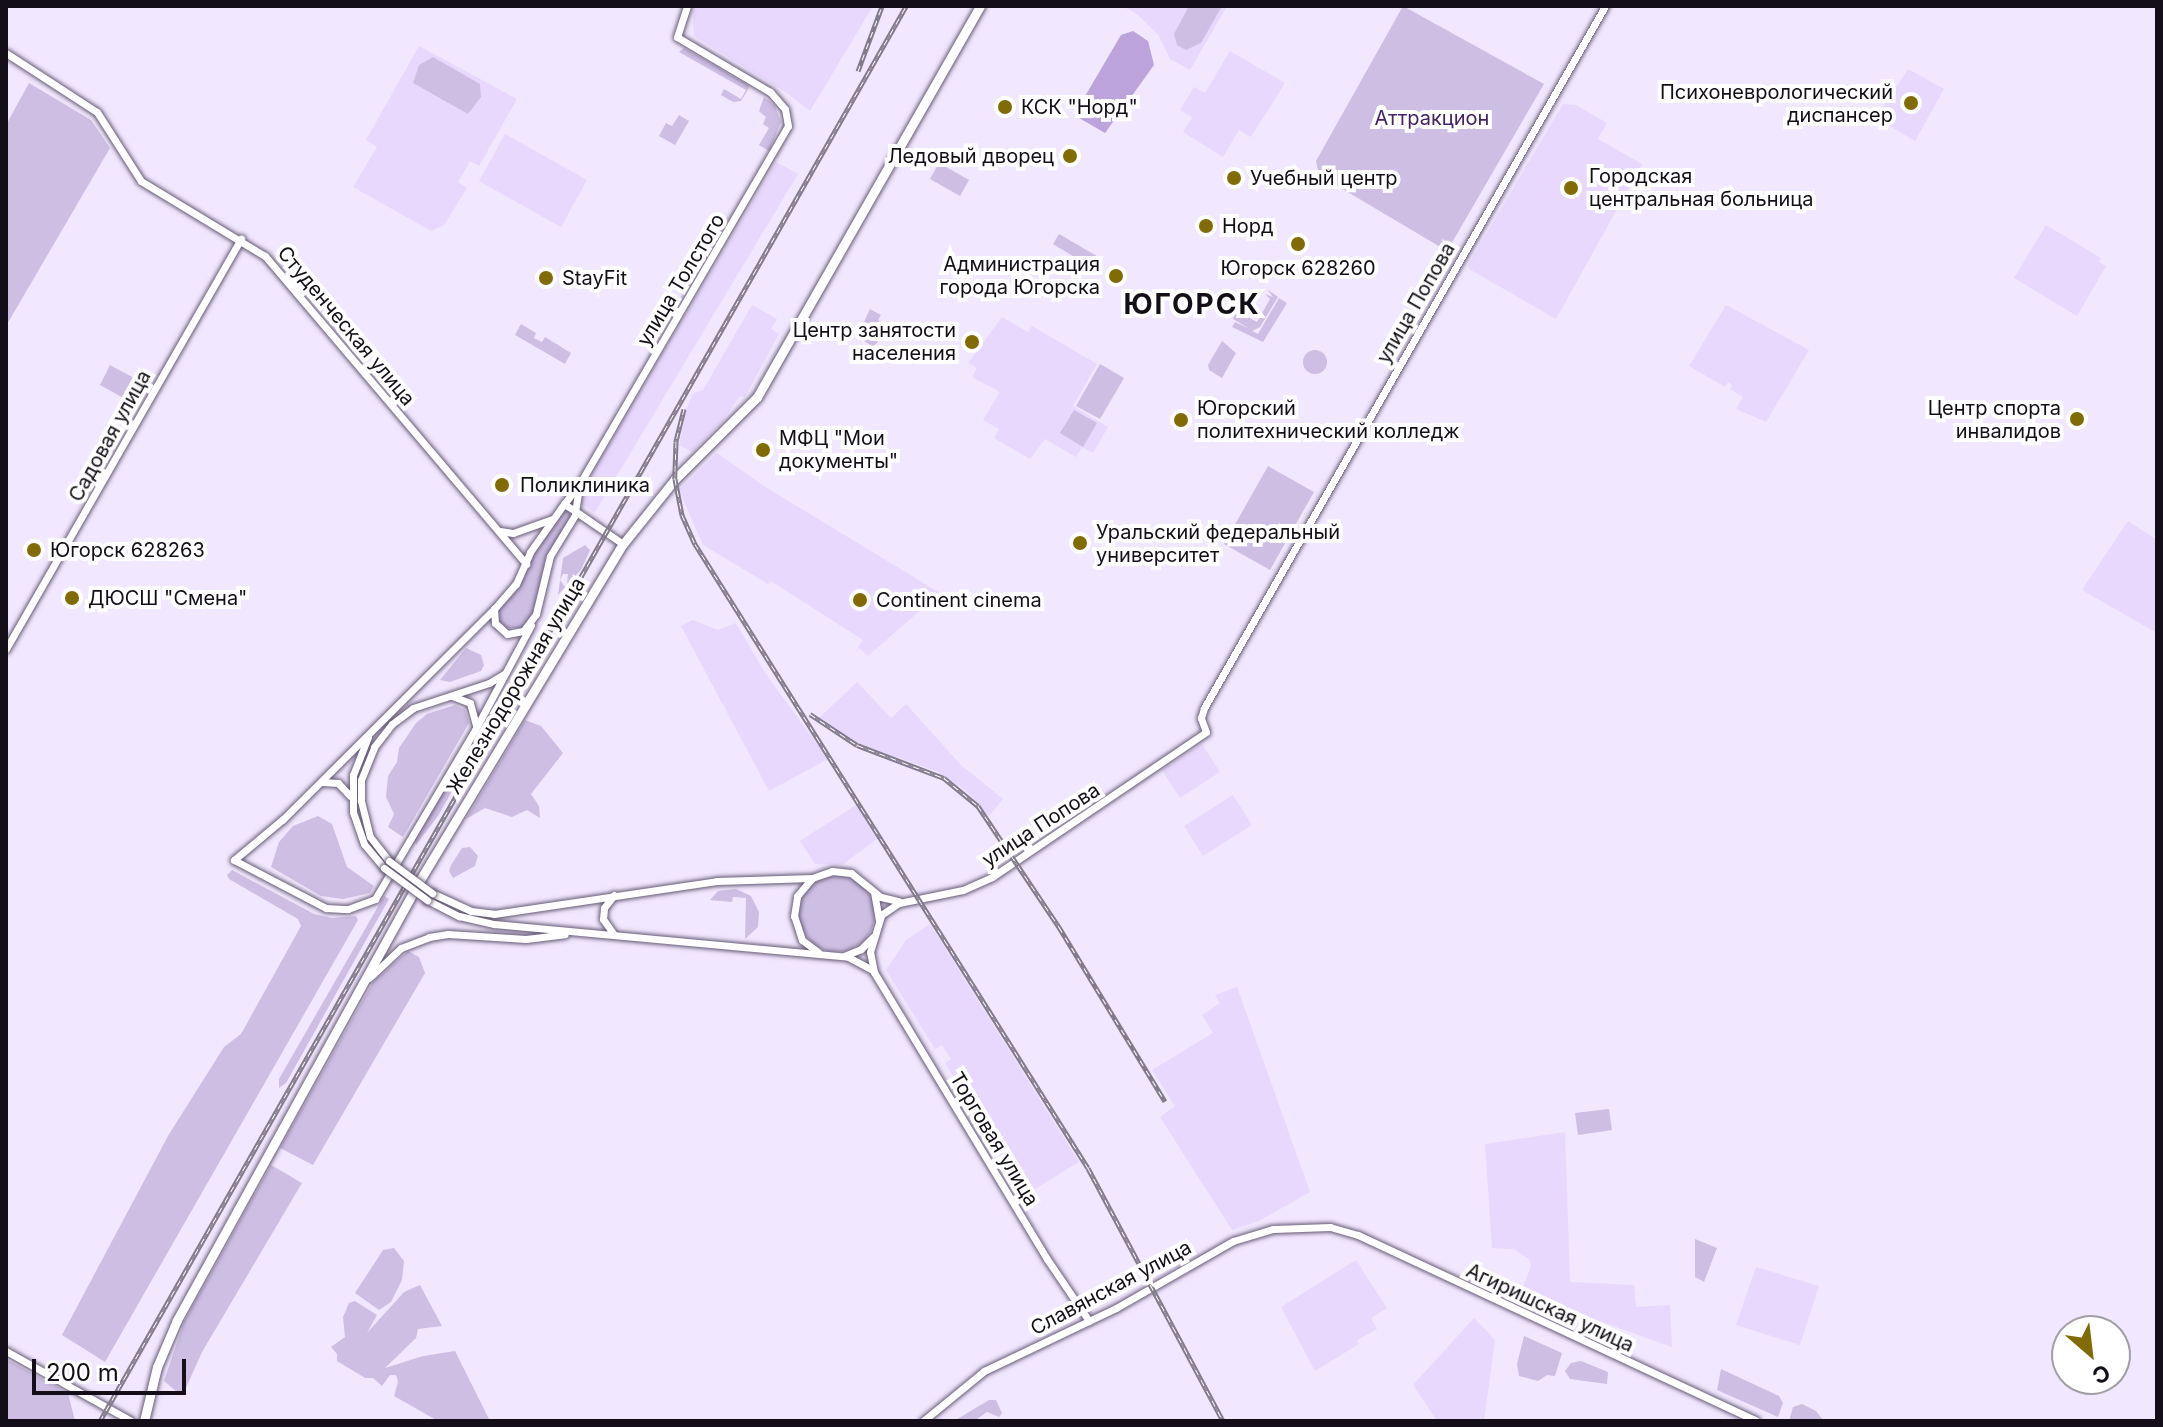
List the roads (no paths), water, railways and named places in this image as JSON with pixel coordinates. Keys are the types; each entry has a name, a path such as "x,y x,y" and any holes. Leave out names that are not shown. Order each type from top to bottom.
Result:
{"main road":[{"name":"Железнодорожная улица","path":"144,1421 157,1367 177,1320 367,981 420,880 623,544 668,487 757,397 980,6"}],"street":[{"name":"улица Толстого","path":"579,485 784,140 788,126 787,113 770,92 677,37 687,6"},
{"name":"улица Попова","path":"906,901 963,890 992,877 1206,732 1201,718 1605,6"},
{"name":"Студенческая улица","path":"6,53 89,105 107,125 141,181 262,252 293,284 526,564"},
{"name":"Садовая улица","path":"6,649 241,239"},
{"path":"579,485 575,511 548,562 541,600 531,625 475,730 380,893 358,907 336,910 315,905 234,860 283,819 494,609 516,584 552,519 579,485"},
{"path":"564,504 623,544"},
{"path":"495,527 510,533 552,519"},
{"path":"568,529 578,522 595,525"},
{"path":"494,609 495,623 507,634 519,634 531,625"},
{"path":"386,864 364,821 360,791 364,770 374,747 392,724 413,708 489,683 510,667"},
{"path":"438,698 460,697 470,703 476,718 475,730"},
{"path":"378,722 359,756 352,798 361,837 386,864 430,896 476,921 839,957 861,961 874,972"},
{"path":"319,782 338,783 352,798"},
{"path":"430,896 471,911 494,914 717,881 812,878 826,872 845,872 886,900 906,901"},
{"path":"812,878 797,896 795,922 806,944 827,956"},
{"path":"870,887 878,904 879,922"},
{"path":"614,935 605,927 603,913 615,894"},
{"path":"874,972 870,957 879,922 887,909 906,901"},
{"path":"367,981 401,948 429,937 467,935 526,939 579,932"},
{"path":"839,957 861,949 876,932"},
{"name":"Торговая улица","path":"874,972 1044,1255 1089,1321"},
{"name":"Славянская улица","path":"923,1421 977,1375 1089,1321 1244,1236 1273,1229 1330,1227"},
{"name":"Агиришская улица","path":"1330,1227 1358,1235 1756,1421"},
{"path":"6,1351 131,1421"}],"railway":[{"path":"858,71 882,6"},
{"path":"100,1421 906,6"},
{"path":"684,409 676,442 675,479 682,515 695,544 1088,1168 1223,1421"},
{"path":"810,714 857,745 944,778 978,806 1059,927 1165,1101"}],"place":[{"name":"Психоневрологический диспансер","path":"1911,103"},
{"name":"КСК \"Норд\"","path":"1005,107"},
{"name":"Ледовый дворец","path":"1070,156"},
{"name":"Учебный центр","path":"1234,178"},
{"name":"Городская центральная больница","path":"1571,188"},
{"name":"Норд","path":"1206,226"},
{"name":"Югорск 628260","path":"1298,244"},
{"name":"Администрация города Югорска","path":"1116,276"},
{"name":"StayFit","path":"546,278"},
{"name":"Центр занятости населения","path":"972,342"},
{"name":"Центр спорта инвалидов","path":"2077,419"},
{"name":"Югорский политехнический колледж","path":"1181,420"},
{"name":"МФЦ \"Мои документы\"","path":"763,450"},
{"name":"Поликлиника","path":"502,485"},
{"name":"Уральский федеральный университет","path":"1080,543"},
{"name":"Югорск 628263","path":"34,550"},
{"name":"ДЮСШ \"Смена\"","path":"72,598"},
{"name":"Continent cinema","path":"860,600"}],"district":[{"name":"ЮГОРСК","path":"1192,304"}],"park label":[{"name":"Аттракцион","path":"1432,118"}]}
